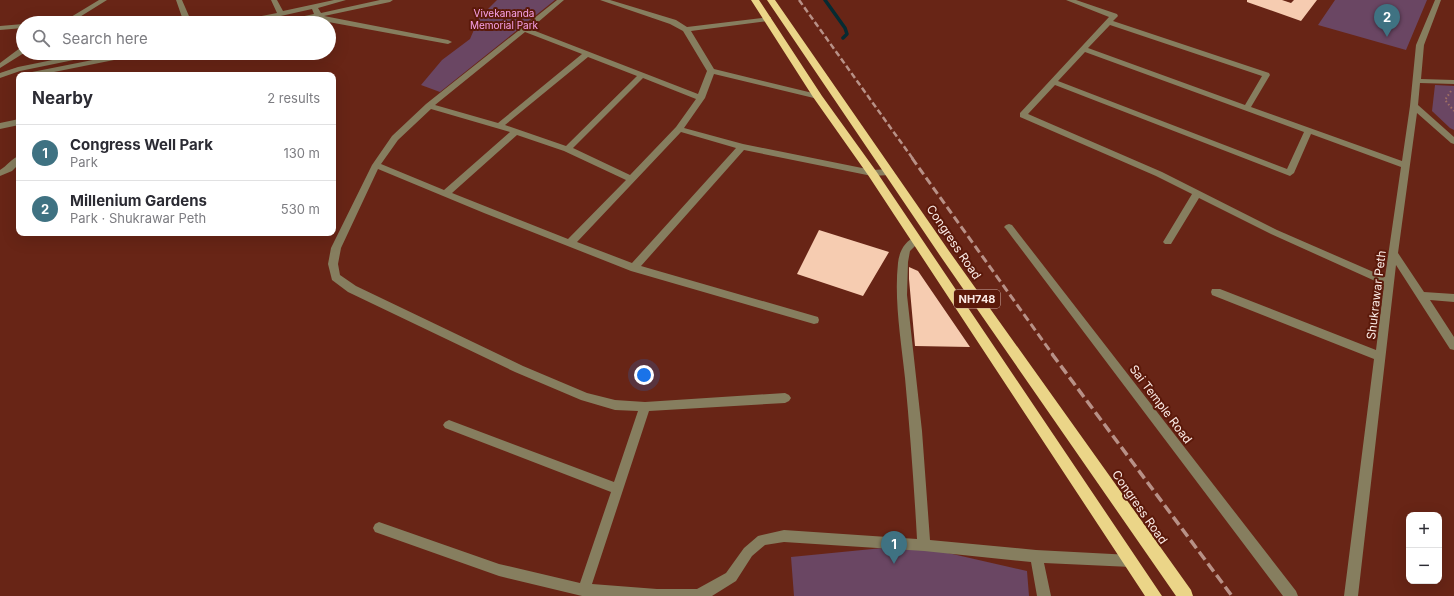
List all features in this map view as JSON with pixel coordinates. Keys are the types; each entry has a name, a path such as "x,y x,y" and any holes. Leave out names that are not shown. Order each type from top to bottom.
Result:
{"highway":[{"name":"NH748","path":"755,0 818,97 872,173 1154,596"},
{"name":"Congress Road","path":"771,0 945,254 1185,596"}],"street":[{"path":"77,16 104,0"},
{"path":"179,0 185,16"},
{"path":"274,0 281,14"},
{"path":"272,16 343,0"},
{"path":"314,16 390,0"},
{"path":"561,0 429,106 395,138 376,165 336,248 333,264 335,276 352,289 519,369 585,397 615,405 644,407 785,398"},
{"path":"603,0 673,22 686,29 694,40 711,71 818,97"},
{"path":"1068,0 1114,16 1023,116 1159,174 1274,232 1389,283"},
{"name":"Shukrawar Peth","path":"1351,596 1389,283 1414,106 1420,44 1438,0"},
{"path":"314,7 318,15"},
{"path":"686,29 768,19"},
{"path":"336,21 448,42"},
{"path":"1108,22 1266,75 1247,108"},
{"path":"0,28 16,27"},
{"path":"524,29 586,55 701,98"},
{"path":"1083,49 1406,166"},
{"path":"0,66 16,55"},
{"path":"499,126 586,55"},
{"path":"1,75 18,69 63,60"},
{"path":"42,72 104,60"},
{"path":"570,243 679,129 701,98 711,71"},
{"path":"1,75 16,77"},
{"path":"567,150 642,76"},
{"path":"1416,81 1454,82"},
{"path":"1053,82 1290,173 1308,131"},
{"path":"429,106 499,126 567,150 632,179"},
{"path":"1414,106 1454,141"},
{"path":"0,126 16,123"},
{"path":"679,129 742,147 872,173 890,172"},
{"path":"445,194 515,132"},
{"path":"634,268 742,147"},
{"path":"0,173 9,169 16,162"},
{"path":"376,165 445,194 634,268 814,320"},
{"path":"1168,242 1196,193"},
{"name":"Sai Temple Road","path":"1009,227 1291,596"},
{"path":"916,240 906,250 903,262 902,295 916,431 924,545"},
{"path":"1394,254 1454,346"},
{"path":"1216,292 1381,357"},
{"path":"1422,296 1454,298"},
{"path":"584,590 644,407"},
{"path":"449,425 617,489"},
{"path":"379,528 499,570 584,590 657,596 698,596 731,577 748,552 762,540 784,536 924,545 1036,556 1131,561"},
{"path":"1036,556 1044,596"}],"path":[{"path":"1454,89 1445,100 1454,111"}],"green space":[{"name":"Vivekananda Memorial Park","path":"497,0 555,0 440,92 421,85 442,60 470,39 479,18"},
{"path":"1335,0 1427,0 1406,50 1318,25"},
{"path":"1435,85 1454,86 1454,130 1432,111"},
{"path":"913,545 1027,571 1029,596 794,596 791,557"}],"building":[{"path":"1247,0 1282,0 1291,3 1294,0 1317,0 1301,21 1247,2"},
{"path":"819,230 889,252 863,296 797,274"},
{"path":"909,267 918,271 970,347 915,346"}],"waterway":[{"path":"825,0 845,28 847,34 843,38"}],"railway":[{"path":"799,0 913,159"},
{"path":"912,158 1053,355"},
{"path":"1052,354 1232,596"}],"place":[{"name":"Millenium Gardens","path":"1387,37"},
{"name":"Congress Well Park","path":"894,564"}]}
